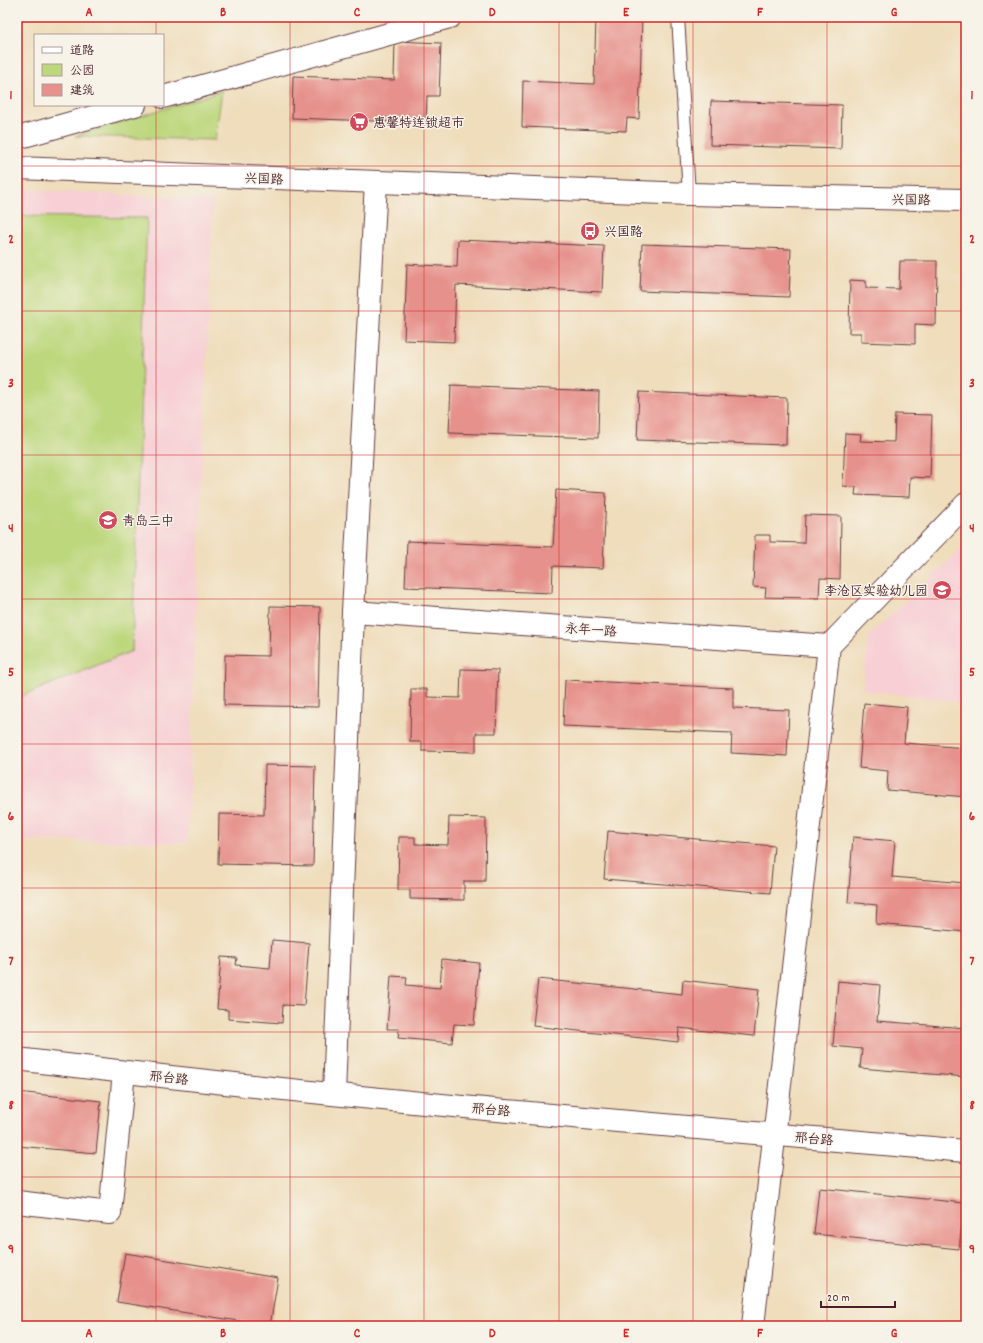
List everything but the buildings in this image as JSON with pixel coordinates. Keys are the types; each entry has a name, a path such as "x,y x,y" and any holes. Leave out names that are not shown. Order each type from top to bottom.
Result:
{"street":[{"path":"164,97 450,17"},
{"path":"17,138 131,106"},
{"name":"兴国路","path":"17,168 689,194 966,200"},
{"path":"334,1094 353,612 376,182"},
{"path":"753,1326 828,646 966,504"},
{"name":"永年一路","path":"353,612 828,646"},
{"name":"邢台路","path":"17,1059 334,1094 966,1151"},
{"path":"17,1202 110,1214 124,1072"}],"lane":[{"path":"678,17 689,194"}],"shaded area":[{"name":"青岛三中","path":"17,189 213,200 187,843 17,840"},
{"name":"李沧区实验幼儿园","path":"966,545 966,703 862,690 869,636"}],"green space":[{"path":"222,91 215,140 75,136"},
{"path":"17,216 147,218 132,651 17,698"}],"place":[{"name":"惠馨特连锁超市","path":"359,122"},
{"name":"兴国路","path":"590,231"},
{"name":"青岛三中","path":"108,520"},
{"name":"李沧区实验幼儿园","path":"942,590"}]}
